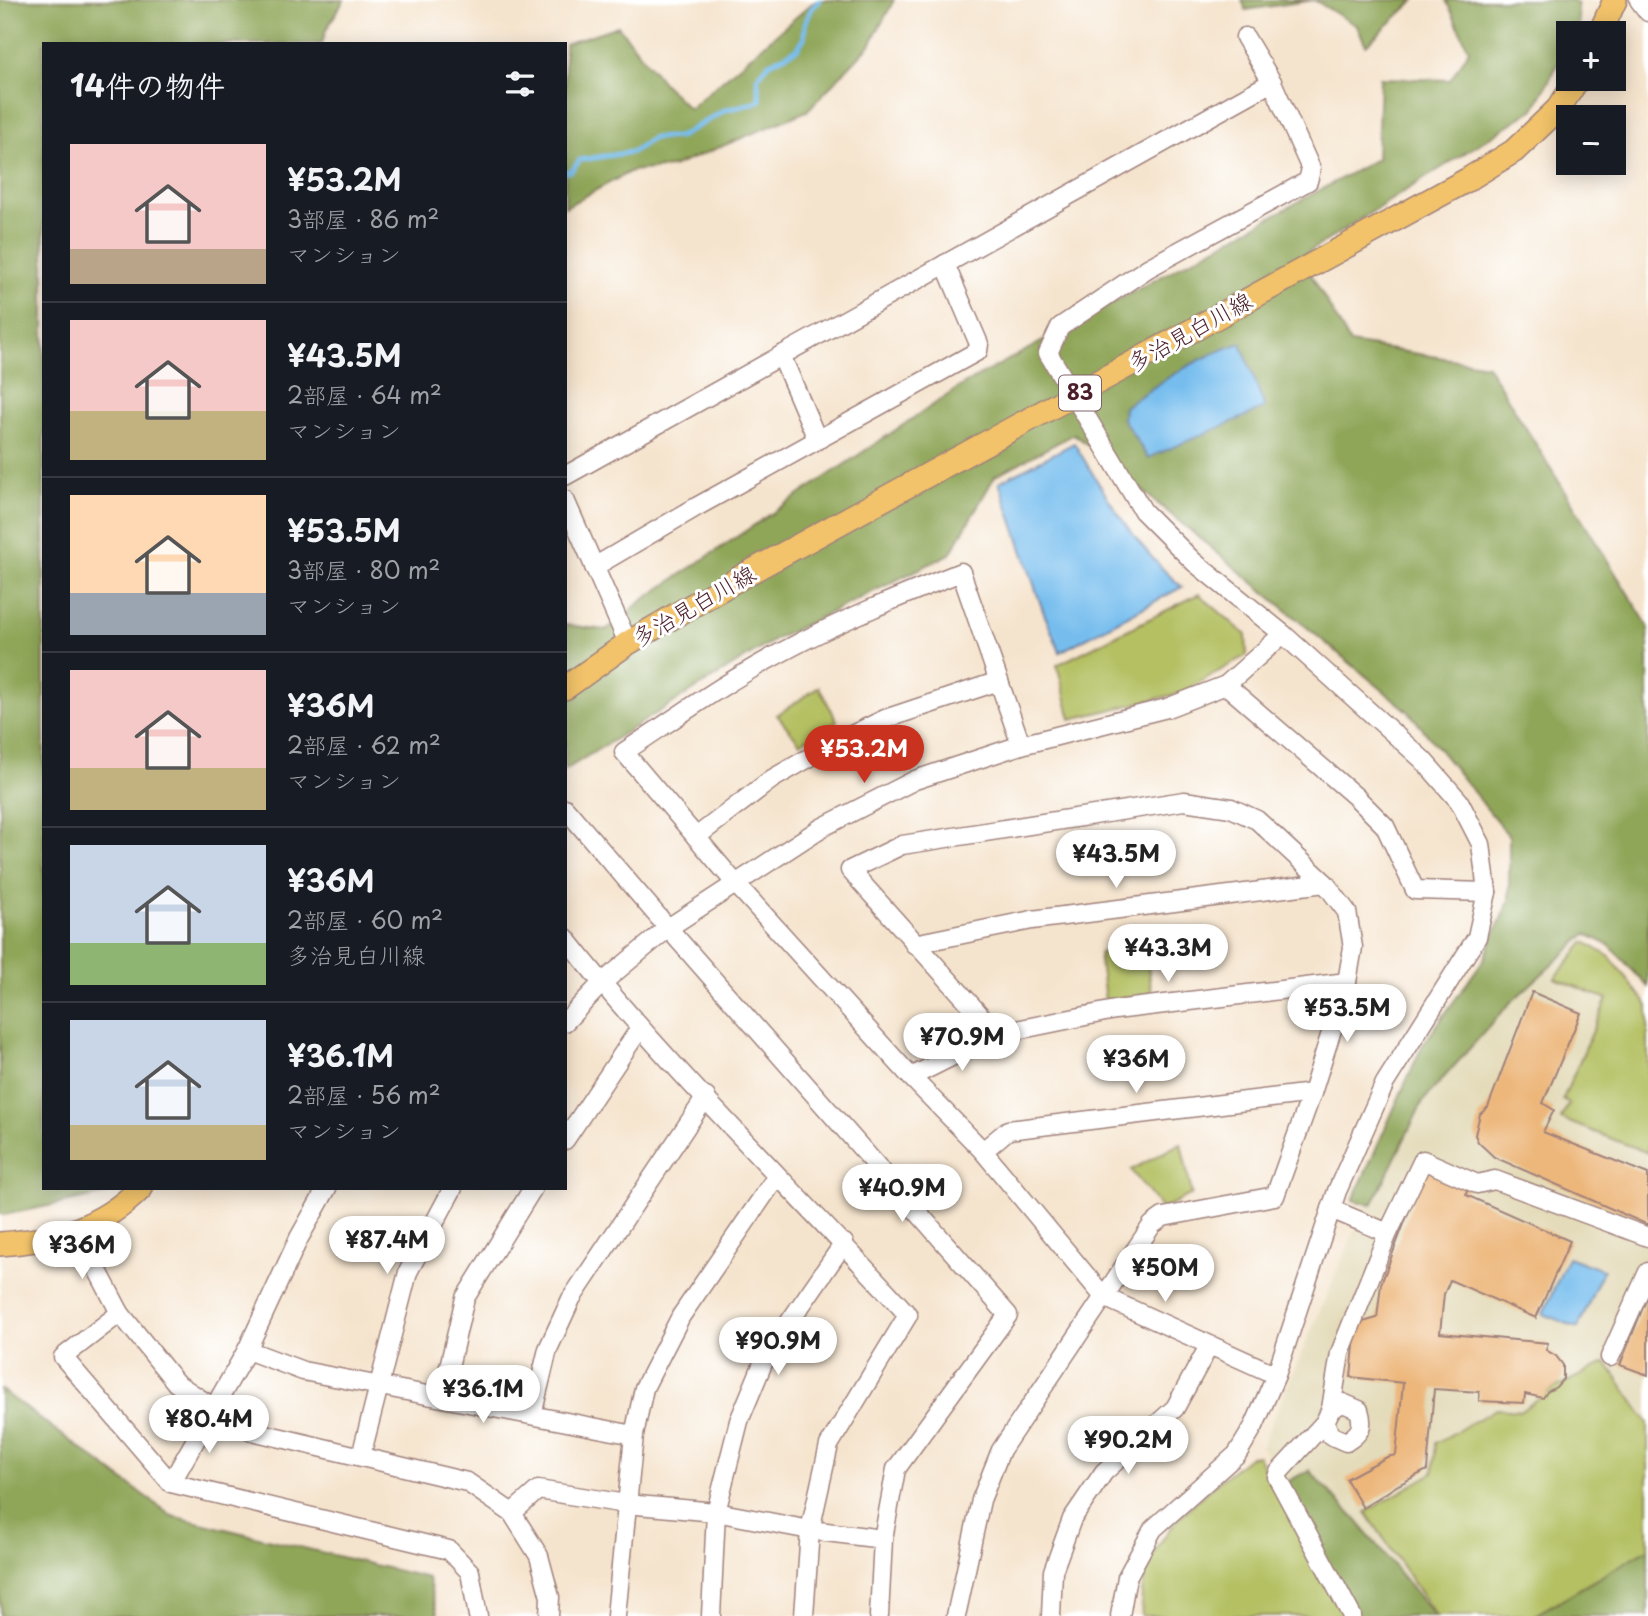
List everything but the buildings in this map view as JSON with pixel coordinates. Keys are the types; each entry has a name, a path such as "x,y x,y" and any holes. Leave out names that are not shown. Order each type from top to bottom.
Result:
{"main road":[{"path":"1605,21 1615,0"},
{"name":"多治見白川線","path":"567,687 628,643 743,576 1467,180 1514,151 1558,109 1570,91"},
{"path":"0,1244 32,1242 77,1231 123,1206 139,1190"}],"street":[{"path":"1639,0 1648,12"},
{"path":"1120,1616 1127,1577 1153,1529 1237,1454 1254,1426 1276,1375 1331,1209 1385,1083 1477,937 1487,892 1481,844 1459,801 1423,760 1283,634 1194,562 1143,511 1048,353 1060,327 1148,268 1308,180 1311,169 1272,82 1245,37"},
{"path":"567,475 1272,82"},
{"path":"594,567 817,439 978,351 979,344 945,264"},
{"path":"781,355 817,439"},
{"path":"567,505 628,643"},
{"path":"1021,746 961,572 861,612 783,652 624,751 736,884 911,1077 983,1151 1104,1297 1276,1375"},
{"path":"567,1019 602,983 668,928 821,828 915,780 1021,746 1167,708 1226,685 1283,634"},
{"path":"696,837 772,779 833,744 885,719 999,681"},
{"path":"1226,685 1356,797 1385,826 1415,890 1487,892"},
{"path":"956,1616 981,1500 1001,1450 1152,1225 1163,1217 1275,1196 1347,982 1353,947 1347,912 1325,883 1257,821 1231,808 1184,801 902,845 850,870 997,1034"},
{"path":"567,810 1008,1315 896,1469 883,1539 883,1616"},
{"path":"914,944 1032,920 1325,883"},
{"path":"567,939 640,1028 844,1243 908,1315 828,1445 810,1531 804,1616"},
{"path":"911,1077 997,1034 1115,1010 1347,982"},
{"path":"567,1137 640,1028"},
{"path":"983,1151 1008,1130 1311,1093"},
{"path":"531,1415 548,1349 571,1299 706,1097"},
{"path":"1352,1616 1277,1477 1328,1415 1340,1353 1388,1233 1423,1160 1477,1184 1495,1180 1648,1237"},
{"path":"616,1616 634,1435 644,1388 681,1316 777,1175"},
{"path":"171,1483 247,1350 299,1238 326,1190"},
{"path":"361,1455 408,1272 452,1190"},
{"path":"442,1397 465,1297 532,1190"},
{"path":"1331,1209 1388,1233"},
{"path":"77,1231 120,1313 176,1383 214,1408 252,1431 467,1482 512,1513 538,1556 550,1597 549,1616"},
{"path":"711,1616 716,1512 739,1422 766,1356 844,1243"},
{"path":"1610,1357 1648,1272"},
{"path":"120,1313 63,1357 171,1483 449,1550 470,1572 478,1616"},
{"path":"1051,1616 1053,1571 1072,1519 1104,1472 1175,1408 1209,1346"},
{"path":"247,1350 303,1371 634,1435"},
{"path":"512,1513 538,1490 626,1504 716,1512 810,1531 883,1539"}],"shaded area":[{"path":"1579,930 1648,1002 1648,1596 1608,1616 1388,1616 1261,1447 1354,1232 1426,1078"}],"green space":[{"path":"0,0 344,0 326,30 323,42 42,42 42,1190 111,1190 107,1194 0,1214"},
{"path":"816,0 894,0 870,45 807,111 672,167 631,171 567,206 567,43 618,26 664,84 689,109"},
{"path":"1242,0 1314,0 1246,10"},
{"path":"1314,0 1415,0 1366,45 1357,26"},
{"path":"1446,0 1577,2 1579,21 1556,21 1556,68 1534,109 1301,257 1350,343 1487,365 1648,626 1648,987 1609,945 1586,934 1509,1004 1423,1101 1372,1205 1353,1200 1422,1046 1484,959 1509,900 1509,836 1409,712 1074,434 995,476 950,554 778,638 567,769 567,625 606,630 643,600 964,384 1377,159 1380,78 1450,80 1469,50"},
{"path":"1199,594 1246,635 1247,655 1181,693 1071,719 1057,665"},
{"path":"819,687 837,721 800,743 777,715"},
{"path":"1585,942 1610,957 1648,1006 1648,1153 1561,1119 1569,1103 1563,1099 1607,999 1555,978"},
{"path":"1145,945 1152,994 1105,1000 1099,953"},
{"path":"1181,1143 1192,1194 1162,1209 1131,1170"},
{"path":"1606,1362 1648,1423 1648,1549 1533,1616 1436,1616 1366,1512 1433,1473 1436,1443 1496,1409 1521,1411 1547,1392"},
{"path":"0,1389 172,1516 428,1578 438,1616 0,1616"},
{"path":"1258,1456 1349,1616 1142,1616 1142,1590 1148,1566 1159,1544 1174,1524 1210,1489 1249,1457"},
{"path":"1309,1470 1356,1520 1435,1616 1349,1616 1276,1488"},
{"path":"1648,1549 1648,1616 1534,1616"}],"water":[{"path":"1241,343 1265,408 1148,458 1123,419 1124,407 1195,363"},
{"path":"1074,443 1135,537 1182,587 1060,652 1043,611 999,482"},
{"path":"1568,1257 1603,1270 1578,1328 1543,1314"}],"waterway":[{"path":"567,172 571,171 580,160 632,152 653,138 679,137 725,110 760,100 757,78 768,64 797,49 804,38 805,24 812,8 820,0"}]}
